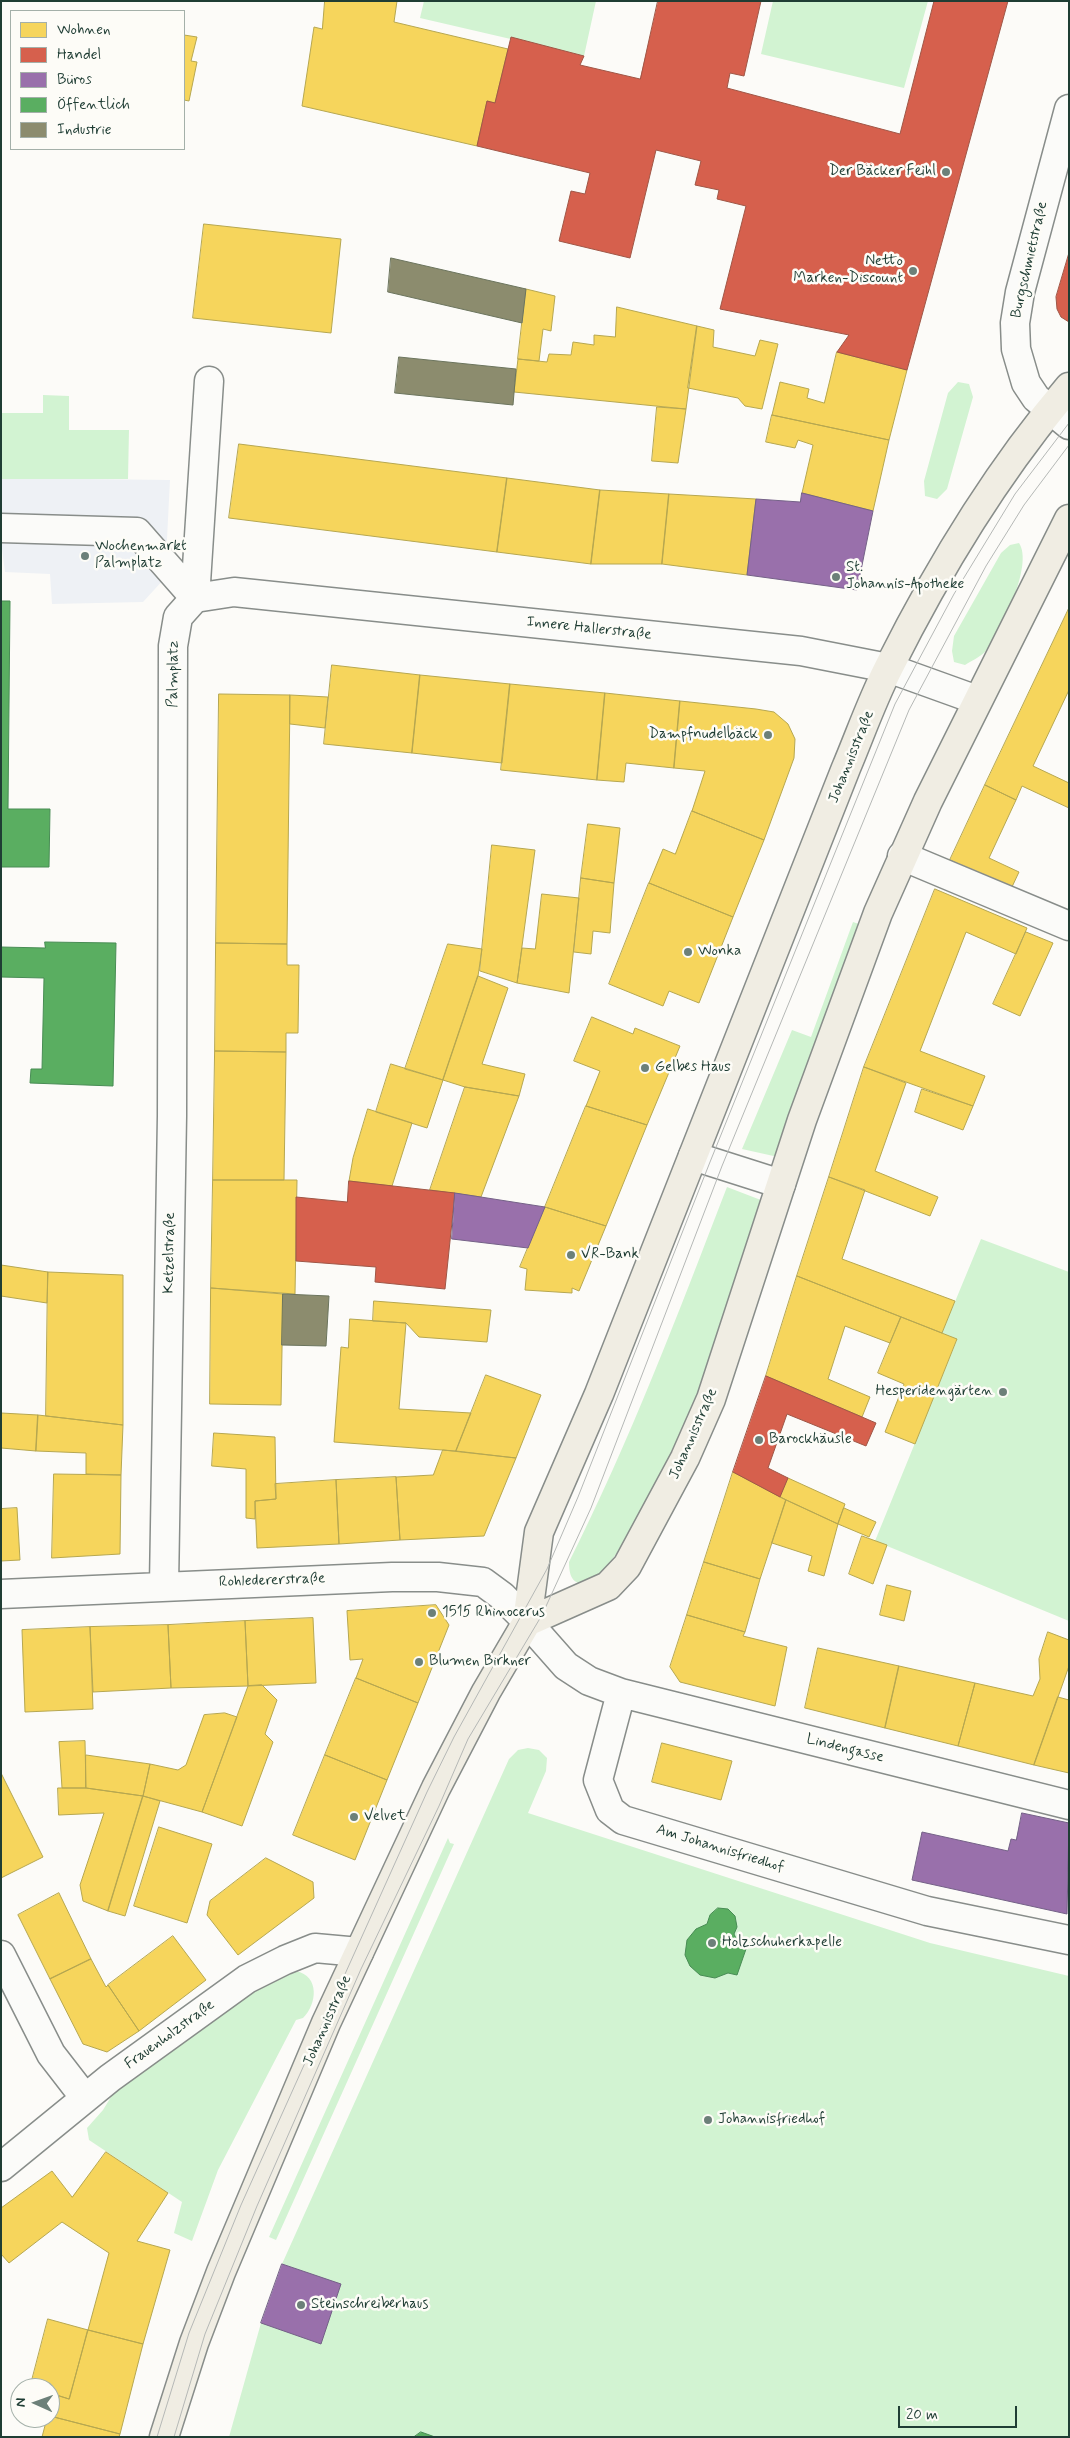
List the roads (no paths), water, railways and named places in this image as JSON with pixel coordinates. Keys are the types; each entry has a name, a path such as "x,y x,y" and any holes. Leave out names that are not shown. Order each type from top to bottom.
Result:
{"main road":[{"name":"Johannisstraße","path":"164,2437 194,2343 221,2272 359,1952 436,1788 486,1692 527,1622 539,1532 578,1445 846,768 888,668 917,614 977,515 1018,452 1059,417 1069,388"},
{"name":"Johannisstraße","path":"527,1622 608,1586 627,1566 658,1511 699,1430 711,1399 833,1030 878,913 902,856 977,700 1069,519"}],"street":[{"name":"Burgschmietstraße","path":"1059,417 1036,398 1026,383 1016,349 1014,323 1020,292 1069,109"},
{"path":"195,598 209,381"},
{"path":"1,528 137,532 195,598"},
{"name":"Innere Hallerstraße","path":"195,598 234,592 801,651 888,668 977,700"},
{"name":"Palmplatz","path":"173,920 173,646 178,617 195,598"},
{"path":"902,856 1069,926"},
{"name":"Ketzelstraße","path":"164,1585 173,920"},
{"path":"693,1156 781,1184"},
{"name":"Rohledererstraße","path":"1,1594 164,1585 392,1577 447,1578 483,1582 502,1596 527,1622"},
{"path":"527,1622 566,1666 589,1681 621,1693"},
{"name":"Lindengasse","path":"621,1693 1069,1805"},
{"name":"Am Johannisfriedhof","path":"621,1693 598,1780 610,1810 623,1820 927,1911 1069,1940"},
{"name":"Frauenholzstraße","path":"1,2167 84,2098 247,1979 314,1948 359,1952"},
{"path":"1,1955 51,2054 84,2098"}],"tram line":[{"path":"157,2437 189,2333 241,2205 427,1792 454,1737 547,1569 578,1497 710,1162 895,704 954,594 1015,494 1069,423"},
{"path":"174,2437 205,2334 257,2206 361,1969 439,1806 468,1739 542,1615 591,1508 722,1166 909,710 986,566 1024,505 1069,445"}],"place":[{"name":"Der Bäcker Feihl","path":"946,172"},
{"name":"Netto Marken-Discount","path":"913,271"},
{"name":"Wochenmarkt Palmplatz","path":"85,556"},
{"name":"St. Johannis-Apotheke","path":"836,577"},
{"name":"Dampfnudelbäck","path":"768,735"},
{"name":"Wonka","path":"688,952"},
{"name":"Gelbes Haus","path":"645,1068"},
{"name":"VR-Bank","path":"571,1255"},
{"name":"Hesperidengärten","path":"1003,1392"},
{"name":"Barockhäusle","path":"759,1440"},
{"name":"1515 Rhinocerus","path":"432,1613"},
{"name":"Blumen Birkner","path":"419,1662"},
{"name":"Velvet","path":"354,1817"},
{"name":"Holzschuherkapelle","path":"712,1943"},
{"name":"Johannisfriedhof","path":"708,2120"},
{"name":"Steinschreiberhaus","path":"301,2305"}]}
